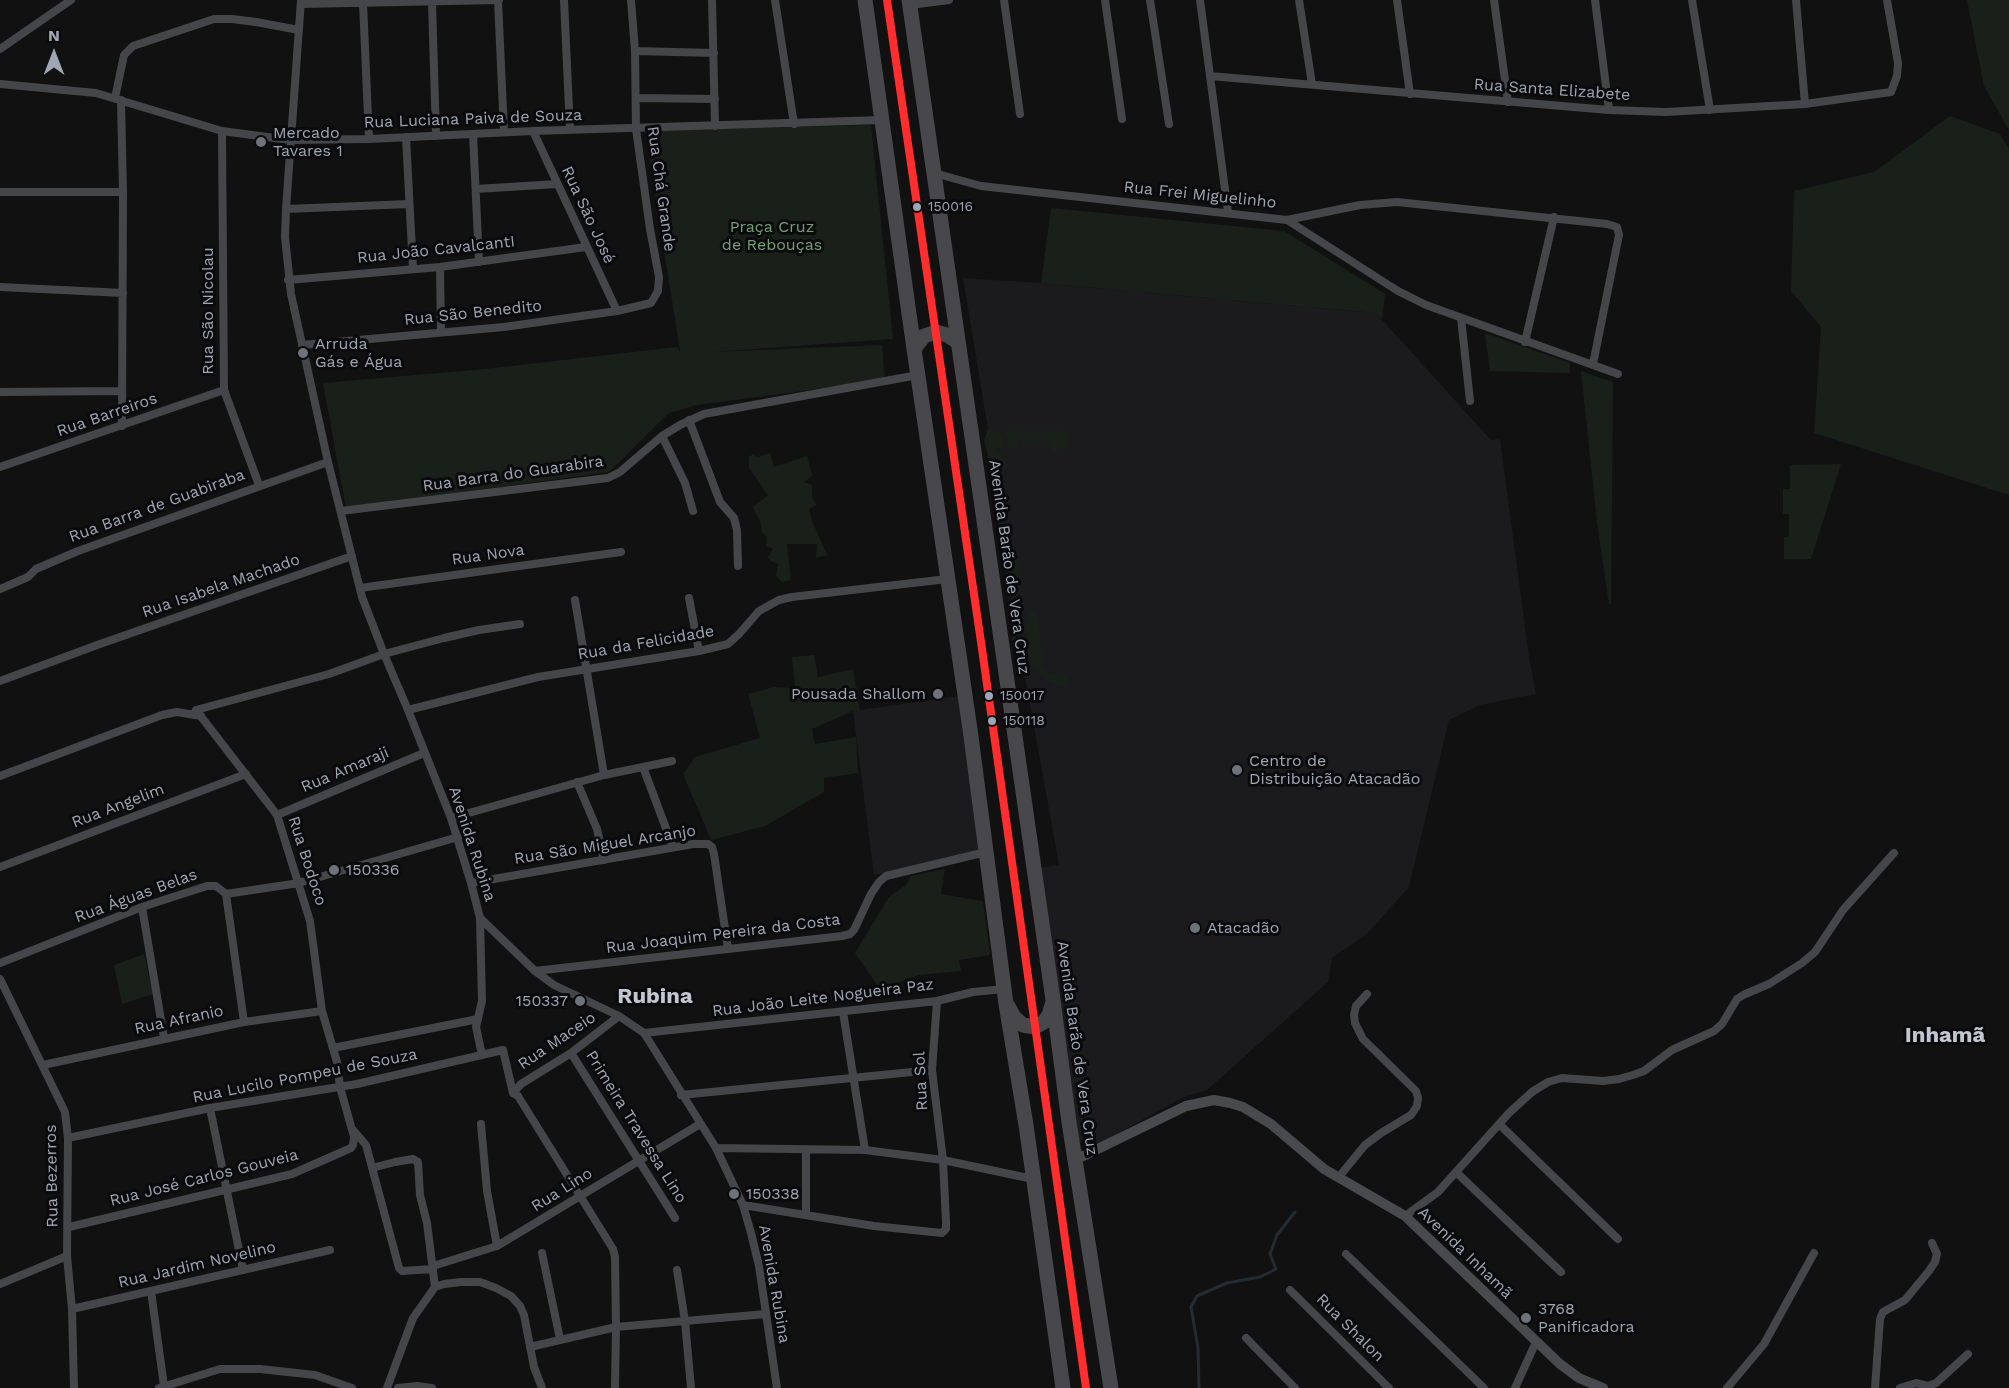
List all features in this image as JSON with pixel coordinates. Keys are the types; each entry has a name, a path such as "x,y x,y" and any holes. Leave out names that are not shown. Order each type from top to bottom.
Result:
{"highway":[{"path":"865,0 970,729 1005,996 1063,1388"},
{"name":"Avenida Barão de Vera Cruz","path":"910,2 1075,1160 1111,1388"},
{"path":"914,349 924,336 936,332 947,334 958,342"},
{"path":"1005,996 1014,1017 1023,1025 1035,1027 1044,1022 1053,1000"}],"street":[{"path":"0,50 71,0"},
{"path":"301,2 498,0 504,132"},
{"path":"564,0 570,130"},
{"name":"Rua Chá Grande","path":"632,0 637,98 636,129 650,229 660,277 656,297 651,303 645,305"},
{"path":"712,0 715,126"},
{"path":"775,0 794,124"},
{"path":"910,2 949,0"},
{"path":"1004,0 1020,114"},
{"path":"1105,0 1122,119"},
{"path":"1150,0 1169,124"},
{"path":"1200,0 1228,212"},
{"path":"1299,0 1312,84"},
{"path":"1397,0 1410,94"},
{"path":"1494,0 1508,102"},
{"path":"1595,0 1610,110"},
{"path":"1692,0 1710,110"},
{"path":"1796,0 1805,104"},
{"name":"Rua Santa Elizabete","path":"1210,76 1610,110 1666,112 1805,104 1891,92 1897,75 1898,63 1887,0"},
{"name":"Avenida Rubina","path":"301,2 286,209 288,280 328,462 360,588 384,654 458,837 480,918 535,971 554,985 619,1016 644,1033 716,1148 743,1205 759,1266 777,1388"},
{"path":"432,2 436,136"},
{"path":"363,3 369,139"},
{"path":"122,426 123,192 118,98 124,55 133,46 214,20 240,20 299,30"},
{"path":"635,51 714,53"},
{"name":"Rua Luciana Paiva de Souza","path":"0,84 96,93 222,131 290,140 882,120"},
{"path":"637,98 715,99"},
{"name":"Rua São Nicolau","path":"222,131 224,390 259,485"},
{"name":"Rua São José","path":"533,131 617,311"},
{"path":"473,134 479,262"},
{"path":"406,137 413,269"},
{"name":"Rua Frei Miguelinho","path":"934,172 981,186 1287,220 1360,205 1397,202 1554,217 1617,227 1619,235 1593,364"},
{"path":"476,189 557,184"},
{"path":"0,192 123,192"},
{"path":"286,209 409,204"},
{"path":"1525,342 1554,217"},
{"path":"1287,220 1398,291 1426,305 1618,374"},
{"name":"Rua João CavalcantI","path":"288,280 440,267 586,247"},
{"path":"440,267 441,332"},
{"path":"0,287 123,293"},
{"name":"Rua São Benedito","path":"302,345 504,327 645,305"},
{"path":"1461,318 1470,401"},
{"name":"Rua Barra do Guarabira","path":"341,511 608,478 620,472 662,436 689,420 718,410 918,375"},
{"name":"Rua Barreiros","path":"0,467 224,390"},
{"path":"0,392 122,391"},
{"path":"689,420 720,502 734,518 737,530 738,566"},
{"path":"662,436 686,483 693,512"},
{"name":"Rua Barra de Guabiraba","path":"0,589 27,577 36,568 78,550 328,462"},
{"name":"Rua Nova","path":"360,588 621,552"},
{"name":"Rua Isabela Machado","path":"0,681 352,556"},
{"name":"Rua da Felicidade","path":"408,710 538,677 699,651 733,641 759,611 779,600 947,579"},
{"path":"689,597 699,651"},
{"path":"575,600 604,775"},
{"path":"0,776 162,715 177,712 199,713 329,674 384,654 479,630 520,624"},
{"name":"Rua Bodoco","path":"199,713 277,815 310,921 322,1011 333,1048 340,1087"},
{"name":"Rua Amaraji","path":"277,815 424,753"},
{"path":"451,818 604,775 672,761"},
{"path":"643,767 673,848"},
{"name":"Rua Angelim","path":"0,867 246,774"},
{"path":"577,782 597,829 604,860"},
{"name":"Rua Águas Belas","path":"0,963 142,907 207,886 216,886 226,894 299,883 458,837"},
{"name":"Rua São Miguel Arcanjo","path":"471,883 702,843 708,844 712,848 728,949"},
{"name":"Rua Joaquim Pereira da Costa","path":"535,971 850,934 871,894 886,876 986,852"},
{"path":"1405,1216 1438,1192 1499,1124 1526,1098 1548,1082 1562,1078 1619,1080 1633,1076 1644,1071 1672,1050 1714,1031 1722,1024 1737,999 1769,984 1815,952 1843,910 1894,852"},
{"path":"226,894 244,1022"},
{"path":"142,907 165,1038"},
{"path":"480,918 482,1001 476,1027 482,1055"},
{"name":"Rua Bezerros","path":"0,980 65,1112 68,1138 68,1256 74,1388"},
{"name":"Rua João Leite Nogueira Paz","path":"644,1033 937,1001 973,992 1005,996"},
{"path":"1338,1178 1365,1145 1411,1115 1417,1106 1416,1091 1364,1039 1355,1023 1356,1006 1367,994"},
{"name":"Rua Sol","path":"806,1214 874,1226 942,1233 946,1229 943,1160 932,1070 937,1001"},
{"name":"Rua Afranio","path":"43,1065 244,1022 322,1011"},
{"path":"843,1012 865,1150"},
{"name":"Rua Maceio","path":"513,1093 521,1084 571,1053 619,1016"},
{"path":"333,1048 478,1019"},
{"name":"Rua Lucilo Pompeu de Souza","path":"68,1138 210,1108 340,1087 503,1050 513,1093"},
{"name":"Primeira Travessa Lino","path":"571,1053 675,1218"},
{"path":"681,1095 932,1070"},
{"path":"340,1087 353,1130 366,1145 372,1168 413,1159 418,1162 420,1195 427,1222 435,1287 413,1318 387,1388"},
{"path":"513,1093 518,1095 613,1249 615,1257 615,1388"},
{"name":"Avenida Inhamã","path":"1075,1160 1175,1110 1214,1100 1230,1103 1260,1116 1338,1178 1405,1216 1536,1342 1579,1378 1603,1388"},
{"path":"210,1108 243,1270"},
{"path":"481,1124 487,1191 497,1246"},
{"name":"Rua Lino","path":"372,1168 399,1268 402,1271 433,1267 497,1246 700,1124"},
{"path":"1499,1124 1618,1239"},
{"name":"Rua José Carlos Gouveia","path":"69,1227 292,1174 351,1148 354,1141 353,1130"},
{"path":"716,1148 865,1150 943,1160 1033,1179"},
{"path":"743,1205 806,1214 806,1150"},
{"path":"1456,1172 1561,1272"},
{"path":"1875,1388 1880,1319 1883,1312 1905,1300 1929,1271 1935,1262 1936,1254 1932,1243"},
{"name":"Rua Jardim Novelino","path":"72,1309 330,1250"},
{"path":"1727,1388 1764,1344 1814,1253"},
{"path":"542,1254 560,1339"},
{"path":"1346,1254 1484,1388"},
{"path":"0,1284 68,1256"},
{"path":"677,1270 685,1321 691,1388"},
{"path":"435,1287 452,1283 480,1282 511,1296 524,1315 530,1347 542,1388"},
{"name":"Rua Shalon","path":"1290,1290 1389,1388"},
{"path":"150,1291 161,1387 220,1370 260,1369 315,1375 352,1388"},
{"path":"530,1347 616,1327 766,1314"},
{"path":"1246,1338 1295,1388"},
{"path":"1515,1388 1536,1342"},
{"path":"1900,1388 1916,1383 1928,1386 1936,1383 1968,1354"},
{"path":"399,1388 417,1386 432,1388"}],"shaded area":[{"path":"963,278 1376,313 1491,440 1500,439 1536,694 1480,705 1449,720 1409,887 1366,935 1332,958 1328,982 1207,1090 1184,1097 1100,1143 1092,1145 1079,1141 1040,868 1059,865 994,505 988,429"},
{"path":"966,695 986,851 874,875 853,711"}],"green space":[{"path":"1967,0 2009,0 2009,130 1984,86"},
{"path":"1950,116 2000,134 2009,149 2009,495 1814,433 1821,327 1791,291 1794,191 1874,172"},
{"name":"Praça Cruz de Rebouças","path":"871,125 893,339 712,352 882,345 885,380 697,405 669,413 609,472 346,508 323,383 485,369 677,347 680,351 645,131"},
{"path":"1051,208 1284,231 1385,294 1382,319 1376,313 1041,283"},
{"path":"1485,333 1570,363 1570,373 1490,371"},
{"path":"1581,371 1613,382 1611,604 1609,604 1597,523"},
{"path":"988,429 1004,435 1003,448 996,448 1009,467 998,471 1000,474 993,475 991,469 984,440"},
{"path":"1005,430 1067,431 1070,439 1067,449 1053,451 1046,441 1032,444 1018,440 1016,449 1011,449 1007,445"},
{"path":"770,453 774,467 807,456 812,476 804,482 812,485 812,497 816,505 809,509 827,555 816,558 817,544 787,544 791,580 782,582 776,576 778,564 768,557 773,549 766,546 767,537 762,532 753,507 768,495 749,468 749,457 753,454 757,457"},
{"path":"1841,464 1811,559 1784,559 1784,537 1789,536 1789,514 1783,514 1783,489 1790,489 1790,465"},
{"path":"1003,538 1011,540 1023,583 1014,590 1008,585"},
{"path":"1033,611 1038,618 1043,666 1050,673 1066,676 1068,686 1061,687 1042,678 1031,660 1028,643 1021,649 1012,642 1011,627 1018,621 1022,629 1019,637 1027,642 1028,616"},
{"path":"814,655 818,677 853,669 860,711 853,711 812,729 815,744 856,737 858,773 824,778 824,792 765,826 711,840 683,774 695,757 760,738 748,694 774,687 795,688 792,657"},
{"path":"945,869 941,894 983,901 990,955 959,960 961,971 919,975 896,984 878,986 855,953 889,897 906,885 911,876"},
{"path":"144,954 153,994 122,1004 114,965"}],"waterway":[{"path":"1199,1388 1198,1348 1191,1307 1197,1296 1227,1283 1260,1277 1276,1269 1270,1254 1277,1235 1295,1212"}],"transit line":[{"path":"887,0 981,642 1086,1388"}],"place":[{"name":"Mercado Tavares 1","path":"261,142"},
{"name":"150016","path":"917,207"},
{"name":"Arruda Gás e Água","path":"303,353"},
{"name":"Pousada Shallom","path":"938,694"},
{"name":"150017","path":"989,696"},
{"name":"150118","path":"992,721"},
{"name":"Centro de Distribuição Atacadão","path":"1237,770"},
{"name":"150336","path":"334,870"},
{"name":"Atacadão","path":"1195,928"},
{"name":"150337","path":"580,1001"},
{"name":"150338","path":"734,1194"},
{"name":"3768 Panificadora","path":"1526,1318"}],"district":[{"name":"Rubina","path":"655,997"},
{"name":"Inhamã","path":"1945,1036"}]}
